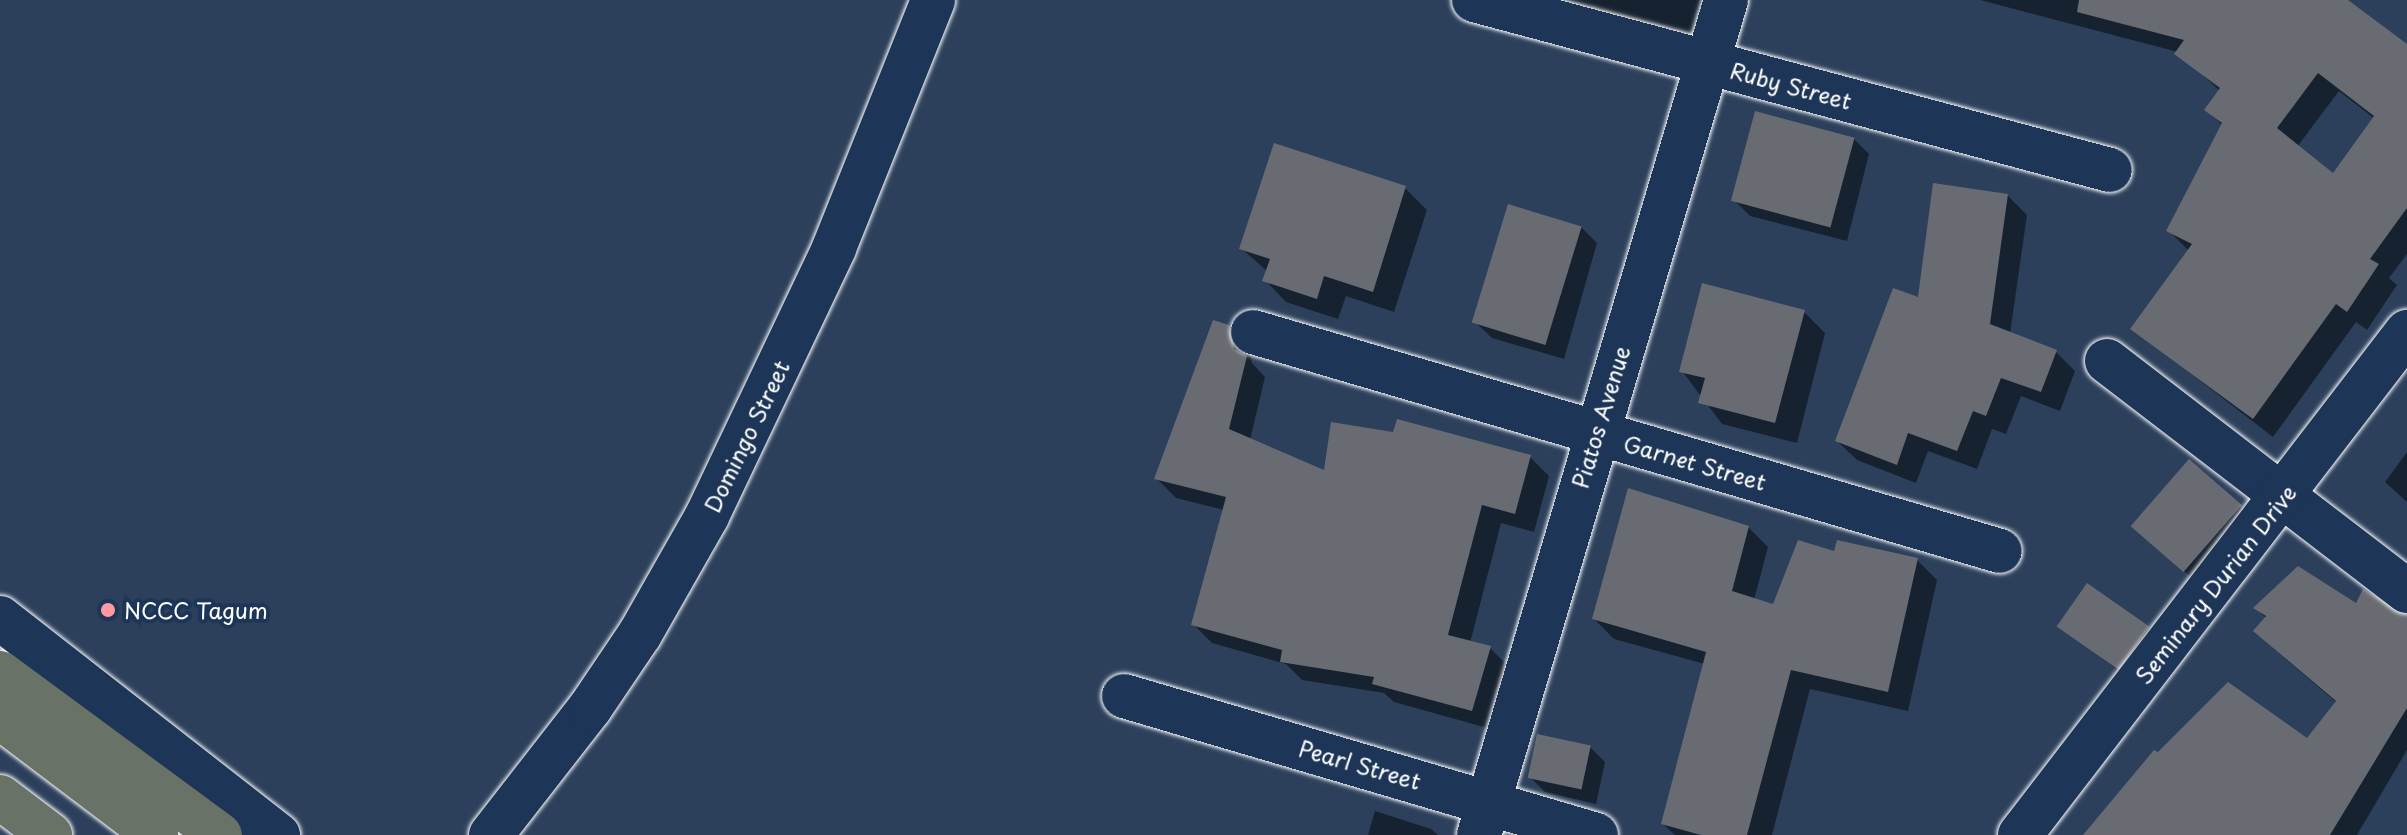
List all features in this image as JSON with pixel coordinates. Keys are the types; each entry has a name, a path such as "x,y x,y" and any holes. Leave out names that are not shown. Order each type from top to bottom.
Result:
{"highway":[{"path":"0,673 220,835"},
{"path":"0,717 156,835"},
{"path":"0,797 50,835"},
{"path":"0,828 10,835"}],"street":[{"name":"Domingo Street","path":"491,835 598,696 707,516 834,248 933,0"},
{"name":"Ruby Street","path":"1474,0 2110,170"},
{"name":"Piatos Avenue","path":"1483,818 1594,432 1710,64 1726,0"},
{"name":"Garnet Street","path":"1253,332 2000,551"},
{"name":"Seminary Durian Drive","path":"2020,835 2407,332"},
{"path":"2107,361 2281,499 2407,591"},
{"path":"0,618 278,835"},
{"name":"Pearl Street","path":"1124,696 1483,818 1596,835"}],"building":[{"path":"2079,0 2348,0 2407,44 2407,208 2370,259 2379,264 2347,312 2336,304 2253,419 2130,329 2192,244 2166,231 2222,123 2204,110 2220,88 2174,54 2184,40 2077,12","holes":["2318,73 2374,116 2333,173 2277,128"]},
{"path":"1755,111 1854,138 1830,227 1731,201"},
{"path":"1274,143 1406,186 1373,292 1324,276 1317,299 1262,281 1270,259 1239,249"},
{"path":"1933,183 2008,194 1990,324 2057,350 2041,392 2001,378 1986,416 1973,411 1957,451 1908,433 1897,465 1835,441 1893,288 1918,297"},
{"path":"1508,204 1582,227 1545,345 1472,323"},
{"path":"1702,283 1805,310 1775,423 1698,403 1705,378 1679,372"},
{"path":"1213,320 1229,325 1234,349 1247,356 1229,429 1324,470 1331,422 1393,432 1397,419 1531,455 1515,514 1482,505 1448,635 1491,646 1472,711 1372,684 1374,677 1280,662 1282,650 1191,625 1226,497 1154,479"},
{"path":"2189,459 2242,505 2183,572 2131,526"},
{"path":"1628,488 1749,526 1732,591 1773,604 1798,540 1834,551 1837,540 1918,558 1888,692 1791,670 1747,835 1701,835 1661,824 1706,652 1592,619"},
{"path":"2298,566 2356,603 2363,589 2407,615 2407,708 2330,835 2083,835 2154,750 2158,752 2228,682 2307,738 2336,701 2253,631 2266,616 2253,608"},
{"path":"2087,583 2149,627 2119,670 2057,626"},
{"path":"1537,734 1591,745 1581,789 1528,778"}],"place":[{"name":"NCCC Tagum","path":"108,610"}]}
